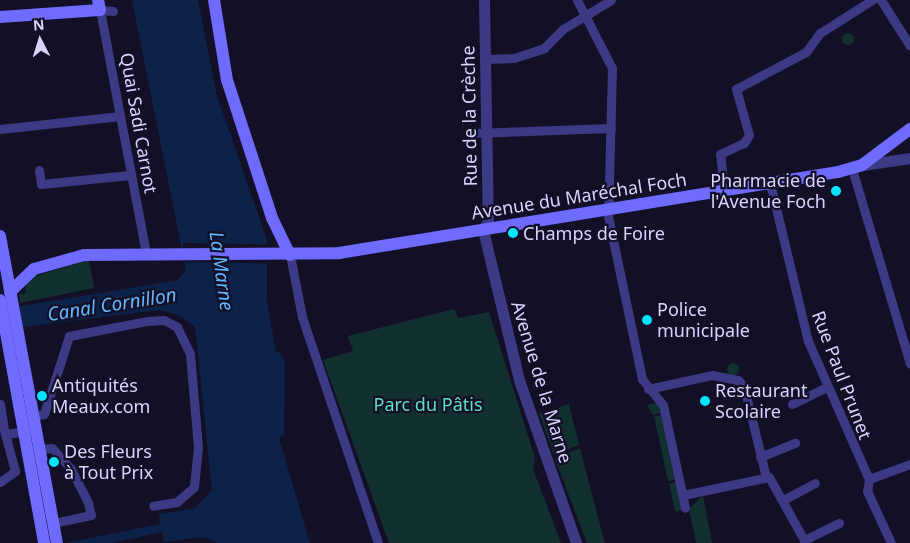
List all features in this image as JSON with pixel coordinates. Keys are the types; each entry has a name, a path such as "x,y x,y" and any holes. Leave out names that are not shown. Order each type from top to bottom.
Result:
{"main road":[{"path":"214,0 227,80 272,218 290,254"},
{"path":"0,17 104,7"},
{"name":"Avenue du Maréchal Foch","path":"34,270 84,255 146,253 339,253 482,230 857,167 910,128"},
{"path":"0,236 5,300 50,535"},
{"path":"2,267 16,274 34,270"},
{"path":"5,300 19,282 34,270"},
{"path":"29,424 40,449 50,535"}],"street":[{"name":"Rue de la Crèche","path":"482,230 488,220 479,133 485,59 484,0"},
{"path":"577,0 612,68 608,209 642,378 648,389 662,405 685,508"},
{"path":"485,59 514,58 544,48 586,15 611,0"},
{"path":"724,190 720,154 744,143 749,135 736,89 806,52 820,33 872,0"},
{"path":"881,0 910,46"},
{"name":"Quai Sadi Carnot","path":"104,7 130,175 146,253"},
{"path":"0,129 120,116"},
{"path":"479,133 611,128"},
{"path":"910,158 857,167 907,343 910,364"},
{"path":"39,170 41,184 130,175"},
{"name":"Rue Paul Prunet","path":"770,183 800,312 827,386 869,479 867,491 891,543"},
{"name":"Avenue de la Marne","path":"482,230 522,389 576,543"},
{"path":"290,254 302,317 378,543"},
{"path":"5,434 29,424 44,414 69,336 147,321 164,320 184,336 190,354 198,448 194,486 176,502 154,506"},
{"path":"648,389 712,375 738,380 744,387 766,477"},
{"path":"792,404 827,386"},
{"path":"0,404 14,471 0,482"},
{"path":"760,457 795,443"},
{"path":"40,449 52,448 71,469 88,502 91,516 50,535"},
{"path":"869,479 910,464"},
{"path":"682,495 766,477 773,479 804,540 839,523"},
{"path":"783,500 815,484"}],"green space":[{"path":"846,33 850,33 854,39 850,45 846,45 842,41 842,37"},
{"path":"89,260 94,288 20,303 19,294 26,293 25,285 35,276"},
{"name":"Parc du Pâtis","path":"454,309 458,318 489,312 535,458 533,469 561,543 389,543 323,360 353,351 348,336"},
{"path":"731,363 735,363 739,369 735,375 731,375 727,371 727,367"},
{"path":"658,403 660,413 653,415 647,405"},
{"path":"569,404 579,445 554,455 539,413"},
{"path":"661,415 675,480 668,481 654,416"},
{"path":"580,448 605,543 587,543 555,459"},
{"path":"676,482 682,510 675,512 669,483"},
{"path":"703,495 712,543 696,543 689,509"}],"water":[{"path":"132,0 198,0 217,96 267,240 267,302 276,352 280,352 285,363 284,435 279,438 310,543 218,543 204,537 164,542 162,532 112,543 66,543 160,524 159,514 195,508 212,490 195,327 181,316 159,310 23,327 0,313 21,306 178,280 186,270"}],"pier":[{"path":"183,243 267,244 267,263 183,262"}],"place":[{"name":"Pharmacie de l'Avenue Foch","path":"836,191"},
{"name":"Champs de Foire","path":"513,233"},
{"name":"Police municipale","path":"647,320"},
{"name":"Antiquités Meaux.com","path":"42,396"},
{"name":"Restaurant Scolaire","path":"705,401"},
{"name":"Des Fleurs à Tout Prix","path":"54,462"}],"water label":[{"name":"La Marne","path":"221,271"},
{"name":"Canal Cornillon","path":"112,305"}]}
